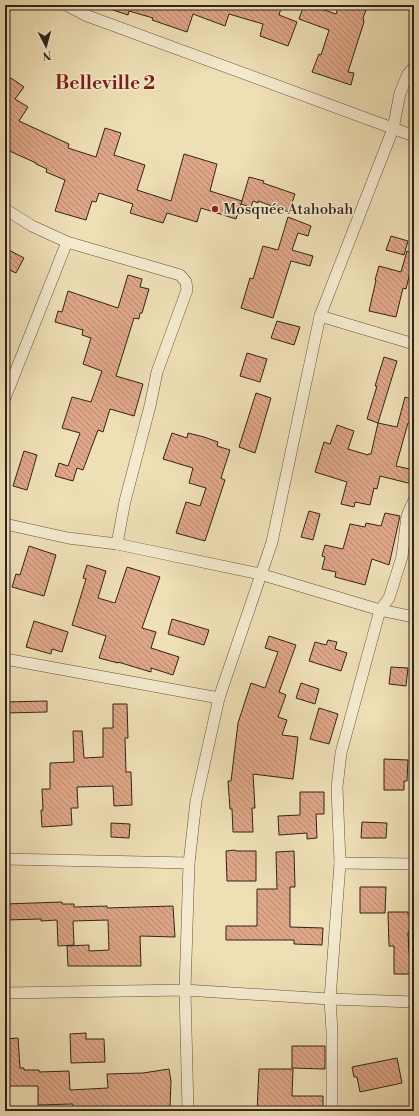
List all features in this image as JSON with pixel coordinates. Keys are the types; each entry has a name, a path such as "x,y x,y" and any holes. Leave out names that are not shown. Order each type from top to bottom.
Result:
{"street":[{"path":"66,5 85,15 414,136"},
{"path":"188,1111 185,990 189,863 196,802 219,698 272,542 320,316 393,129 400,93 408,74 414,67"},
{"path":"5,209 32,226 67,242 180,275 186,282 187,290 157,372 150,406 125,501 117,544"},
{"path":"5,398 67,242"},
{"path":"320,316 414,344"},
{"path":"332,1111 332,1032 330,999 340,863 338,787 341,753 380,610 389,598 402,557 407,516 414,500"},
{"path":"5,524 68,538 117,544 260,574 380,610 414,617"},
{"path":"5,659 219,698"},
{"path":"5,859 189,863"},
{"path":"340,863 414,864"},
{"path":"5,993 185,990 330,999 414,1002"}],"building":[{"path":"104,5 282,5 279,15 297,22 288,46 260,36 263,24 229,14 225,26 193,14 187,32 152,20 153,18 129,11 128,15 104,7"},
{"path":"304,5 310,5 336,14 339,5 368,5 348,72 354,73 351,85 312,72 319,54 321,55 329,30 299,19"},
{"path":"11,78 24,87 15,99 28,107 19,121 69,144 68,148 96,157 105,128 121,133 114,155 145,165 137,190 171,201 184,154 217,164 210,191 242,201 236,219 201,208 197,222 167,213 163,223 130,213 133,204 99,193 96,202 92,201 86,220 55,211 65,180 46,172 47,169 36,163 5,149 5,86"},
{"path":"249,177 264,181 263,183 295,194 289,212 258,201 258,203 253,201 251,207 241,204"},
{"path":"288,217 311,226 308,236 298,233 292,250 313,256 310,266 291,261 273,318 241,308 250,278 253,279 263,246 278,250"},
{"path":"391,236 408,241 404,255 386,250"},
{"path":"5,248 24,258 16,273 5,268"},
{"path":"407,251 414,253 414,256 406,289 403,288 396,317 369,311 379,266 401,272"},
{"path":"128,275 142,279 140,287 149,289 139,319 134,318 116,376 143,384 134,416 110,409 103,432 98,430 83,470 77,468 73,481 55,476 59,463 68,466 80,433 62,428 72,397 91,402 102,371 83,364 91,338 82,335 83,330 55,322 58,311 62,312 68,291 118,308"},
{"path":"277,321 300,327 294,345 271,338"},
{"path":"247,353 267,359 260,382 240,376"},
{"path":"384,357 397,361 378,423 367,419"},
{"path":"256,393 271,398 255,453 239,447"},
{"path":"405,397 414,400 414,424 408,423 396,466 414,470 412,484 380,476 377,489 374,488 370,505 355,502 354,507 341,504 347,482 315,472 324,442 330,444 337,425 354,431 348,449 368,455 371,454 378,423 397,427"},
{"path":"172,433 187,438 188,433 204,437 218,442 217,446 230,450 221,478 225,480 205,541 176,533 186,502 200,506 206,488 189,483 193,468 163,459"},
{"path":"24,451 37,455 27,490 13,486"},
{"path":"309,511 320,514 313,540 301,537"},
{"path":"385,513 400,516 389,565 372,559 365,585 335,577 336,572 322,569 325,557 322,556 325,545 343,549 350,524 365,527 366,523 381,526"},
{"path":"29,546 56,555 44,596 12,587 16,574 20,575"},
{"path":"87,565 106,571 98,598 115,603 127,567 160,577 142,628 156,632 151,648 179,657 173,675 151,668 151,672 99,658 106,636 72,625 86,579 83,578"},
{"path":"172,619 209,630 204,645 168,634"},
{"path":"34,621 68,632 62,652 52,649 51,654 26,647"},
{"path":"269,636 296,645 279,692 286,695 278,717 287,720 282,735 298,737 293,779 253,774 255,808 252,808 253,832 233,832 232,809 230,809 228,781 231,781 238,723 251,683 265,688 278,652 265,648"},
{"path":"328,640 337,642 335,649 347,653 341,671 309,661 315,642 326,645"},
{"path":"391,667 408,668 406,686 389,684"},
{"path":"301,683 319,689 315,704 296,698"},
{"path":"47,701 47,712 5,713 5,702"},
{"path":"113,704 127,704 128,738 125,738 126,772 131,772 132,805 114,806 113,786 77,787 78,808 71,808 72,825 42,827 42,789 50,789 50,763 74,762 73,731 82,731 84,758 103,757 103,728 113,728"},
{"path":"319,708 338,714 329,744 310,739"},
{"path":"384,759 408,760 407,781 404,781 404,790 384,790"},
{"path":"300,792 324,792 324,814 316,814 317,838 307,839 307,833 279,835 278,816 300,815"},
{"path":"362,822 387,823 386,838 361,838"},
{"path":"111,823 130,824 129,838 111,837"},
{"path":"226,851 256,851 256,881 227,881"},
{"path":"294,851 295,887 290,887 290,927 323,928 322,945 294,944 294,940 226,940 226,926 257,926 257,889 277,889 276,852"},
{"path":"360,887 386,887 385,913 360,913"},
{"path":"62,902 62,904 74,904 74,907 107,906 107,908 173,906 175,937 140,936 141,966 68,966 67,946 89,945 89,951 109,950 108,920 73,921 74,945 58,946 57,920 5,920 5,904"},
{"path":"388,912 408,912 408,915 414,915 414,932 408,932 409,953 414,953 414,974 394,974 394,946 389,946"},
{"path":"86,1033 86,1039 104,1039 105,1062 71,1063 70,1034"},
{"path":"18,1038 20,1068 24,1068 24,1070 39,1070 39,1072 69,1071 70,1090 108,1088 107,1074 143,1073 169,1069 171,1081 170,1107 104,1109 104,1107 73,1108 73,1104 38,1105 38,1086 5,1085 5,1039"},
{"path":"292,1046 325,1046 325,1069 292,1068"},
{"path":"397,1058 402,1083 360,1092 357,1077 354,1077 352,1067"},
{"path":"259,1069 293,1069 292,1096 323,1096 323,1111 257,1111"}],"place":[{"name":"Mosquée Atahobah","path":"215,209"}],"district":[{"name":"Belleville 2","path":"105,83"}]}
